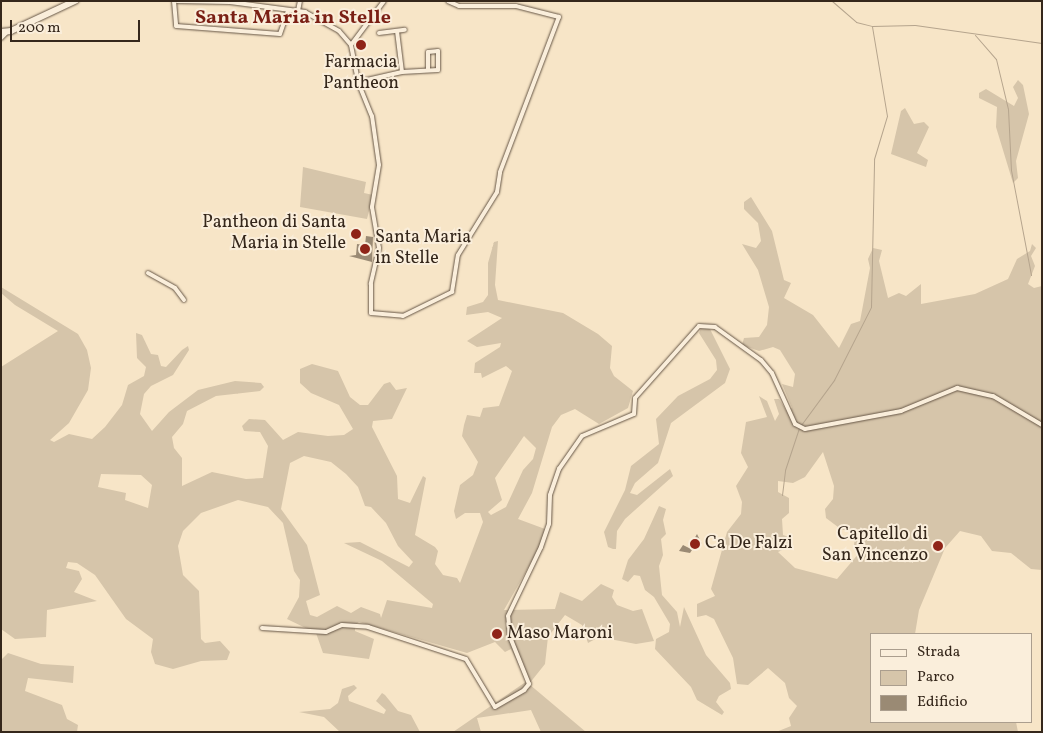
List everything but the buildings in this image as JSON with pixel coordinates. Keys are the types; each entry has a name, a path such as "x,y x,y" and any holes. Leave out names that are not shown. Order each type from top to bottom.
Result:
{"street":[{"path":"1,38 4,32 75,1"},
{"path":"288,11 280,34 176,26 175,1 230,2 298,11 339,31 351,45 358,82 372,116 379,165 372,207 379,239 371,313 403,316 452,292 458,255 494,196 560,17 516,6 459,6 448,1"},
{"path":"298,11 300,1"},
{"path":"351,45 384,1"},
{"path":"379,33 405,30"},
{"path":"397,31 402,72"},
{"path":"358,82 402,72 438,70 438,51 428,52 428,70"},
{"path":"148,273 175,288 184,300"},
{"path":"262,628 326,632 342,625 368,627 452,654 466,659 495,707 529,684 510,637 508,616 542,548 549,524 552,485 566,455 594,428 634,414 635,398 695,327 715,327 761,360 772,373 795,424 805,429 901,412 957,388 993,396 1042,425"}],"green space":[{"path":"1018,80 1023,85 1029,114 1016,161 1018,178 1013,183 996,127 997,107 979,98 979,93 986,89 1014,106 1018,98 1013,87"},
{"path":"905,108 914,124 924,122 929,127 917,153 928,160 926,167 891,154 901,111"},
{"path":"303,167 366,182 364,193 373,195 367,219 300,207"},
{"path":"751,197 772,231 784,280 791,283 784,298 813,315 839,348 851,324 860,321 870,268 868,259 873,248 882,250 879,261 888,298 899,293 906,296 921,284 921,304 975,294 1008,279 1017,259 1030,251 1032,244 1036,248 1031,256 1035,266 1028,284 1034,288 1042,286 1042,570 1031,569 1011,553 992,551 981,536 960,531 945,548 919,610 915,633 870,633 870,723 1016,723 1018,732 776,732 791,726 789,718 797,706 789,698 785,683 768,668 748,685 737,684 733,658 714,619 706,615 697,617 697,604 715,596 711,589 727,532 741,514 742,502 736,486 748,467 741,453 746,422 767,417 759,396 767,401 775,421 779,414 774,399 779,399 786,410 792,408 782,384 793,387 795,374 780,350 773,347 759,351 742,345 744,338 759,337 767,325 769,307 758,270 742,244 756,248 761,241 758,223 744,209 744,202","holes":["823,452 834,486 833,499 825,509 826,518 842,530 856,530 854,545 860,552 837,579 795,568 778,552 791,546 789,537 783,535 782,519 789,513 789,498 778,492 778,481 793,483 805,477"]},
{"path":"498,241 495,285 498,300 563,313 598,334 612,346 610,368 614,376 633,391 628,408 599,424 575,409 561,415 552,427 532,493 518,519 545,529 541,545 504,610 555,609 560,592 582,601 601,584 614,590 612,597 617,605 633,611 642,609 654,641 636,644 599,637 588,643 582,625 565,615 548,637 545,664 529,684 586,732 541,732 531,710 477,718 481,732 453,732 527,681 511,649 505,652 495,642 467,653 359,622 355,625 355,631 374,639 369,659 323,653 316,633 287,619 299,597 300,580 294,571 283,523 268,507 238,500 201,513 183,531 178,546 183,575 199,591 201,639 205,643 220,641 230,652 227,660 201,661 173,669 155,664 151,652 153,639 126,619 95,575 77,563 68,562 66,568 79,571 82,579 74,592 97,601 47,610 46,637 15,639 1,629 1,367 58,331 15,305 1,293 1,287 78,334 87,350 91,368 88,390 69,423 50,440 54,442 69,434 92,439 105,427 122,405 128,385 144,376 146,367 137,358 136,333 142,335 151,354 158,355 161,366 166,367 188,346 189,350 173,375 151,386 144,394 140,414 152,431 169,412 198,390 235,381 261,383 264,387 260,391 216,396 187,411 183,424 172,437 174,448 182,458 182,486 212,472 246,479 263,478 268,446 260,432 244,431 242,426 249,419 265,420 283,440 298,432 328,436 344,435 353,429 339,405 311,393 300,383 300,369 312,364 338,371 350,397 360,405 368,405 384,384 390,382 396,390 407,388 392,419 373,421 372,427 397,476 398,499 410,503 423,476 426,478 415,535 435,547 438,551 435,564 443,575 457,578 460,583 483,522 480,513 465,513 456,519 454,511 460,485 473,475 478,462 462,436 464,425 467,415 480,417 483,408 499,406 512,371 506,366 482,378 481,373 474,373 475,363 500,347 501,343 477,347 467,341 502,318 488,312 466,315 467,307 483,302 488,295 488,263 494,242","holes":["524,436 536,448 533,459 523,470 506,507 491,515 488,512 502,500 495,478","304,456 331,462 346,474 358,487 365,506 371,507 386,523 398,546 413,562 409,567 360,542 344,543 382,561 433,604 432,608 387,600 381,618 380,614 361,607 351,613 337,606 317,617 310,615 306,601 320,595 307,545 281,509 290,463","101,474 141,475 152,485 148,508 125,500 126,493 98,487"]},
{"path":"703,324 710,329 730,369 725,383 671,423 658,463 635,483 630,493 637,495 670,469 673,476 625,519 617,531 616,549 608,547 604,532 625,490 631,466 659,444 656,419 678,396 710,379 717,370 716,360 699,333"},
{"path":"659,506 666,509 663,520 666,534 661,539 663,555 659,566 662,595 677,612 680,627 684,607 706,655 730,683 731,689 719,696 716,702 724,712 722,715 697,700 691,687 655,649 656,639 669,632 670,624 654,597 645,590 640,576 634,575 628,582 622,579 628,560 644,539"},
{"path":"8,653 41,664 74,666 73,683 28,678 25,691 62,705 67,719 78,725 77,732 1,732 1,660"},
{"path":"354,685 357,688 348,696 349,701 384,714 386,710 376,701 382,693 398,711 411,715 420,732 340,732 324,717 299,712 330,709 338,703 342,689"}],"waterway":[{"path":"832,1 856,22 872,26 915,25 1042,43"},
{"path":"801,425 834,380 871,307 874,159 887,116 872,26"},
{"path":"975,35 996,59 1008,109 1011,170 1031,275"},
{"path":"782,495 785,470 799,428"}],"place":[{"name":"Farmacia Pantheon","path":"361,45"},
{"name":"Pantheon di Santa Maria in Stelle","path":"356,234"},
{"name":"Santa Maria in Stelle","path":"365,249"},
{"name":"Ca De Falzi","path":"695,544"},
{"name":"Capitello di San Vincenzo","path":"938,546"},
{"name":"Maso Maroni","path":"497,634"}],"district":[{"name":"Santa Maria in Stelle","path":"293,18"}]}
